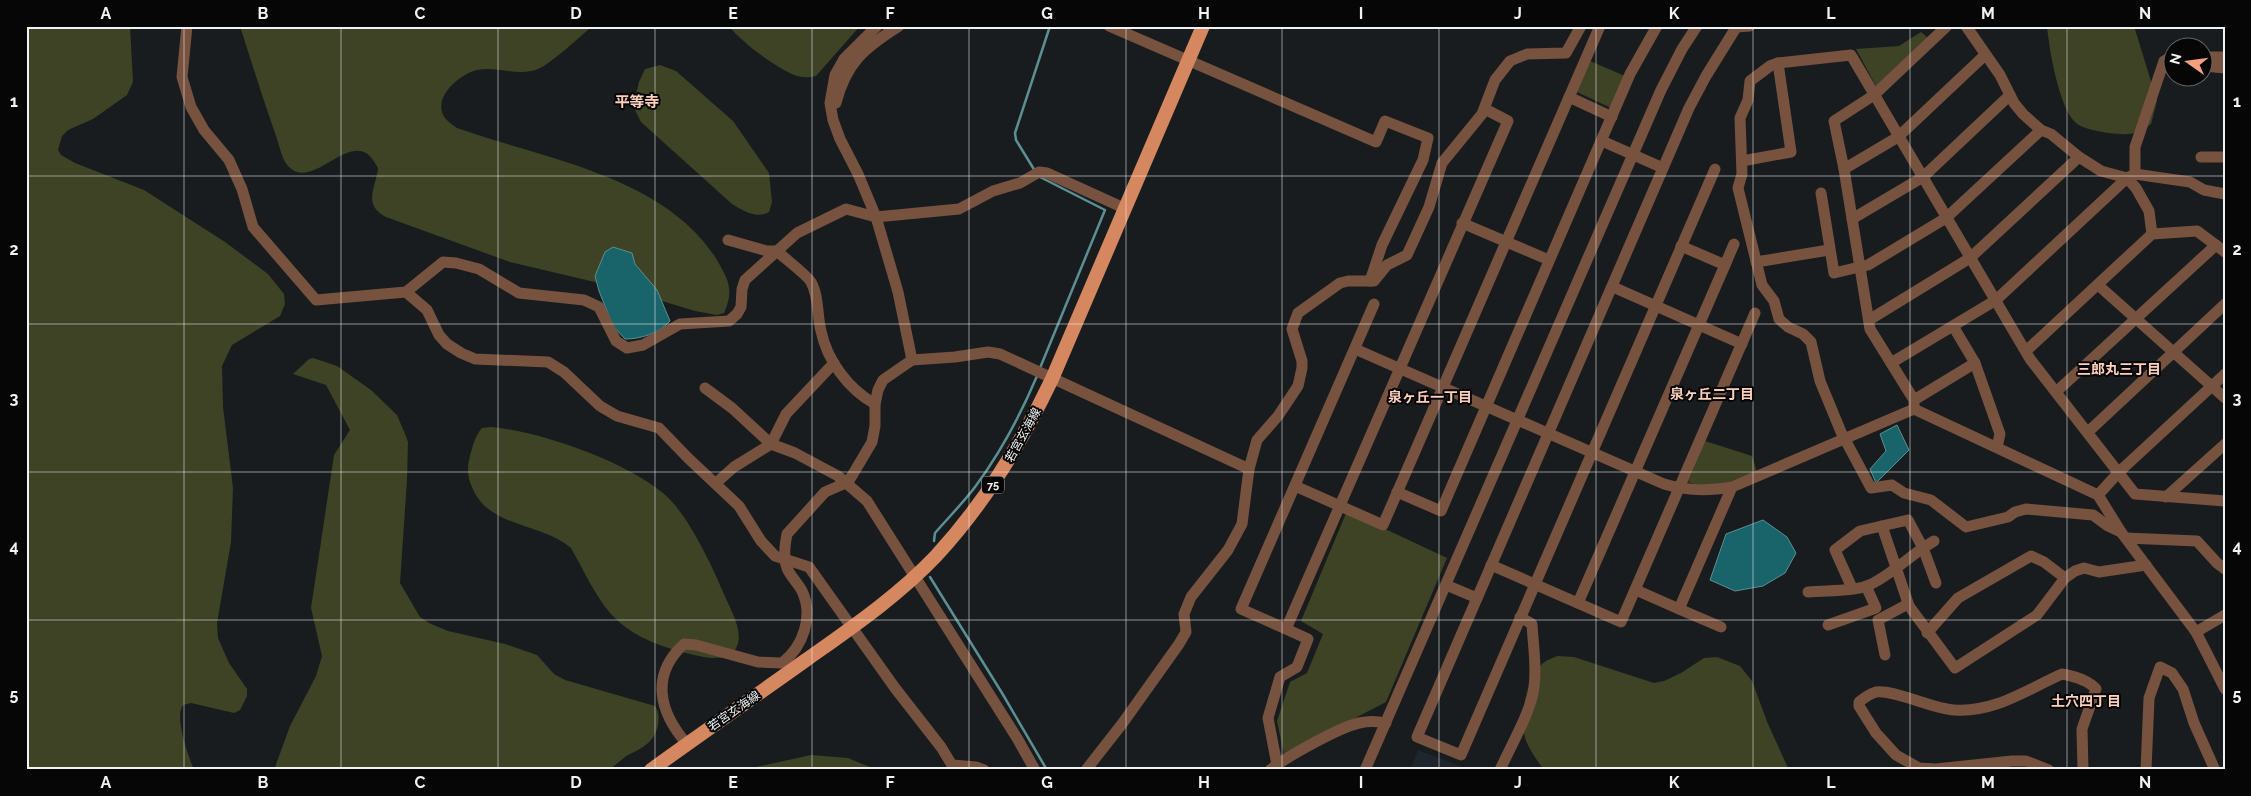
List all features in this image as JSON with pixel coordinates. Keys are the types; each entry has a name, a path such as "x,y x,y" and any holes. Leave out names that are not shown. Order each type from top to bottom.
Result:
{"main road":[{"name":"若宮玄海線","path":"651,770 853,626 915,575 958,532 984,498 1008,464 1031,424 1052,379 1204,26"}],"street":[{"path":"187,26 182,77 191,107 204,130 229,160 242,189 253,227 316,300 406,292 443,262 456,263 479,269 519,294 584,300 599,307 616,341 627,348 643,345 680,324 729,321 741,308 742,289 745,280 797,233 846,209 876,217 958,209 993,191 1020,182 1039,172 1048,173 1126,208"},
{"path":"877,26 844,59 835,75 830,103 832,120 876,217 898,292 912,360"},
{"path":"832,120 841,86 857,57 899,26"},
{"path":"1110,26 1376,142 1385,121 1428,138 1423,160 1386,236 1369,283"},
{"path":"1086,770 1122,724 1186,632 1184,614 1191,597 1228,550 1242,524 1249,468 1257,440 1278,416 1298,386 1302,361 1292,329 1298,313 1340,283 1348,281 1369,283 1374,281 1387,265 1407,256 1429,207 1442,163 1485,110 1495,80 1510,61 1527,54 1566,53 1581,26"},
{"path":"1295,486 1383,525 1600,26"},
{"path":"1397,492 1440,511 1630,74 1657,26"},
{"path":"1366,770 1632,154 1675,62 1697,26"},
{"path":"1715,169 1460,755 1417,736 1663,168 1706,76 1737,27 1750,26"},
{"path":"1947,26 1874,95 1834,121 1844,169 1870,329 1914,404 1997,447 2098,495 2124,535 2196,632 2223,681"},
{"path":"1966,26 2000,75 2022,114 2041,130 2051,134 2101,171 2190,182 2204,190 2225,194"},
{"path":"2225,501 2135,494 2026,351 1898,137 1851,54 1778,63 1770,66 1750,80 1748,100 1740,118 1742,174 1738,188 1762,285 1774,300 1779,319 1788,327 1803,334 1811,342 1820,381 1841,432 1871,488 1892,485 1904,493 1932,500 1966,527 2008,517 2015,512 2026,509 2093,516 2124,535 2197,541 2217,563 2225,568"},
{"path":"1844,169 1898,137 1985,55"},
{"path":"2152,234 2149,212 2131,176 2135,147 2164,61"},
{"path":"1742,162 1790,152 1778,63"},
{"path":"1852,219 1922,177 2010,95"},
{"path":"1569,97 1612,117"},
{"path":"1286,629 1508,121 1485,110"},
{"path":"1821,193 1834,273 1860,268 1946,218 2041,130"},
{"path":"1602,141 1663,168"},
{"path":"1868,320 1970,258 2080,157"},
{"path":"2201,157 2209,159 2225,158"},
{"path":"1891,363 1996,300 2131,176"},
{"path":"1462,223 1549,260"},
{"path":"2026,351 2152,234 2197,231 2221,249 2136,319 2056,392"},
{"path":"728,240 767,251 777,251 811,281 821,332 834,363 855,389 874,404"},
{"path":"1578,603 1734,244"},
{"path":"1681,246 1725,265"},
{"path":"1756,262 1829,250"},
{"path":"2098,284 2225,398"},
{"path":"1613,287 1742,344"},
{"path":"406,292 428,310 439,335 461,353 475,359 548,362 564,372 600,406 617,416 659,428 739,506 761,541 775,556 810,567 896,688 941,747 952,765 976,767 984,770"},
{"path":"1374,304 1241,609 1308,639 1297,667 1280,677 1268,718 1274,767 1358,723 1374,721 1386,723"},
{"path":"2088,432 2225,304"},
{"path":"1491,565 1621,622 1755,313"},
{"path":"1953,326 1976,363 2000,434 1997,447"},
{"path":"1354,349 1680,488 1707,491 1732,487 1846,439 1914,404 1976,363"},
{"path":"687,744 678,734 665,709 661,688 664,673 672,656 684,644 696,645 758,662 782,663 792,656 800,644 808,615 803,593 788,569 786,561 787,534 825,492 848,482 872,442 875,426 874,404 878,390 884,380 912,360 955,357 988,352 1000,354 1249,468"},
{"path":"716,483 734,468 771,444 786,414 834,363"},
{"path":"2098,495 2119,472 2225,374"},
{"path":"705,388 732,408 771,444 795,454 848,482 867,501 1017,738 1035,770"},
{"path":"2166,497 2225,444"},
{"path":"1679,609 1732,487"},
{"path":"1852,588 1835,550 1860,531 1908,520 1923,548 1936,583"},
{"path":"1882,526 1908,604 1955,668 2037,616 2065,578 2075,571 2084,568 2099,572 2146,565"},
{"path":"1808,592 1866,586 1934,541"},
{"path":"1927,632 1958,598 2031,556 2044,562 2065,578"},
{"path":"1446,585 1477,598"},
{"path":"1828,625 1876,608 1866,586"},
{"path":"1636,590 1721,627"},
{"path":"1885,655 1878,620 1908,604"},
{"path":"2196,632 2225,616"},
{"path":"1500,770 1530,702 1534,688 1535,671 1532,624 1520,617"},
{"path":"2146,770 2149,698 2160,667 2172,674 2183,689 2194,723 2215,770"},
{"path":"2049,770 2026,762 2012,761 1929,769 1919,768 1896,755 1876,733 1859,702 1868,695 1882,692 1936,707 1968,711 2005,703 2062,674 2070,676 2092,684 2096,689 2082,729 2083,770"}],"shaded area":[{"path":"1418,750 1471,770 1410,770"}],"green space":[{"path":"26,26 130,26 133,82 127,95 93,119 68,130 62,136 58,150 61,155 75,163 144,190 225,242 268,274 284,294 285,304 280,316 232,345 222,366 223,407 233,488 231,542 217,623 218,638 229,663 247,689 247,696 240,710 234,713 191,703 183,705 180,719 181,727 194,770 26,770"},
{"path":"240,26 593,26 558,56 538,69 515,72 484,69 470,72 455,82 444,96 442,111 445,118 457,128 600,174 635,189 667,208 694,231 721,267 729,286 729,298 724,313 717,315 695,311 616,287 510,262 386,217 374,207 372,201 378,168 366,153 357,151 347,153 317,169 307,172 298,172 289,167 283,157"},
{"path":"729,26 860,26 816,76 807,77 792,74 767,60 741,39"},
{"path":"2047,26 2134,26 2157,101 2151,124 2136,133 2121,134 2090,129 2075,122 2069,115 2060,91 2050,49"},
{"path":"1921,32 1928,38 1876,86 1856,49 1899,46"},
{"path":"1590,61 1625,76 1611,108 1577,92"},
{"path":"660,65 676,71 733,121 769,173 772,202 769,212 760,215 755,214 732,204 641,122 633,106 639,82 645,69"},
{"path":"313,358 337,366 371,390 397,415 405,434 408,442 407,480 400,583 420,617 448,631 505,644 537,655 554,674 565,680 655,706 658,715 658,725 653,737 646,745 625,757 609,770 274,770 290,726 316,676 322,656 311,608 334,455 350,430 326,385 293,374 309,359"},
{"path":"491,427 557,441 604,459 646,481 672,501 681,512 705,554 732,611 739,633 739,640 735,650 728,656 704,657 678,651 641,637 620,622 604,606 571,548 545,533 516,523 490,510 480,500 472,487 468,467 472,447 477,435 482,428"},
{"path":"1705,441 1752,456 1757,472 1714,485 1688,482"},
{"path":"1347,511 1447,558 1386,702 1284,755 1277,721 1290,682 1307,673 1323,634 1301,621"},
{"path":"1558,656 1574,657 1654,683 1664,681 1681,673 1704,658 1717,657 1740,666 1752,681 1768,724 1789,770 1544,770 1530,750 1524,735 1523,714 1527,691 1535,672 1545,662"},
{"path":"811,755 848,758 877,770 743,770"}],"water":[{"path":"613,247 632,253 635,264 657,290 670,321 656,332 637,338 625,339 613,326 595,276 605,252"},
{"path":"1897,425 1909,450 1876,483 1870,469 1886,451 1880,434"},
{"path":"1763,520 1787,537 1796,553 1785,573 1763,586 1735,591 1710,580 1726,534"}],"waterway":[{"path":"1035,171 1016,140 1015,133 1050,26"},
{"path":"1038,176 1105,210 1040,368"},
{"path":"934,541 935,533 970,493 993,461 1017,419 1037,376"},
{"path":"930,577 1047,770"}],"district":[{"name":"平等寺","path":"637,102"},
{"name":"三郎丸三丁目","path":"2119,369"},
{"name":"泉ヶ丘二丁目","path":"1712,394"},
{"name":"泉ヶ丘一丁目","path":"1430,397"},
{"name":"土穴四丁目","path":"2086,701"}]}
